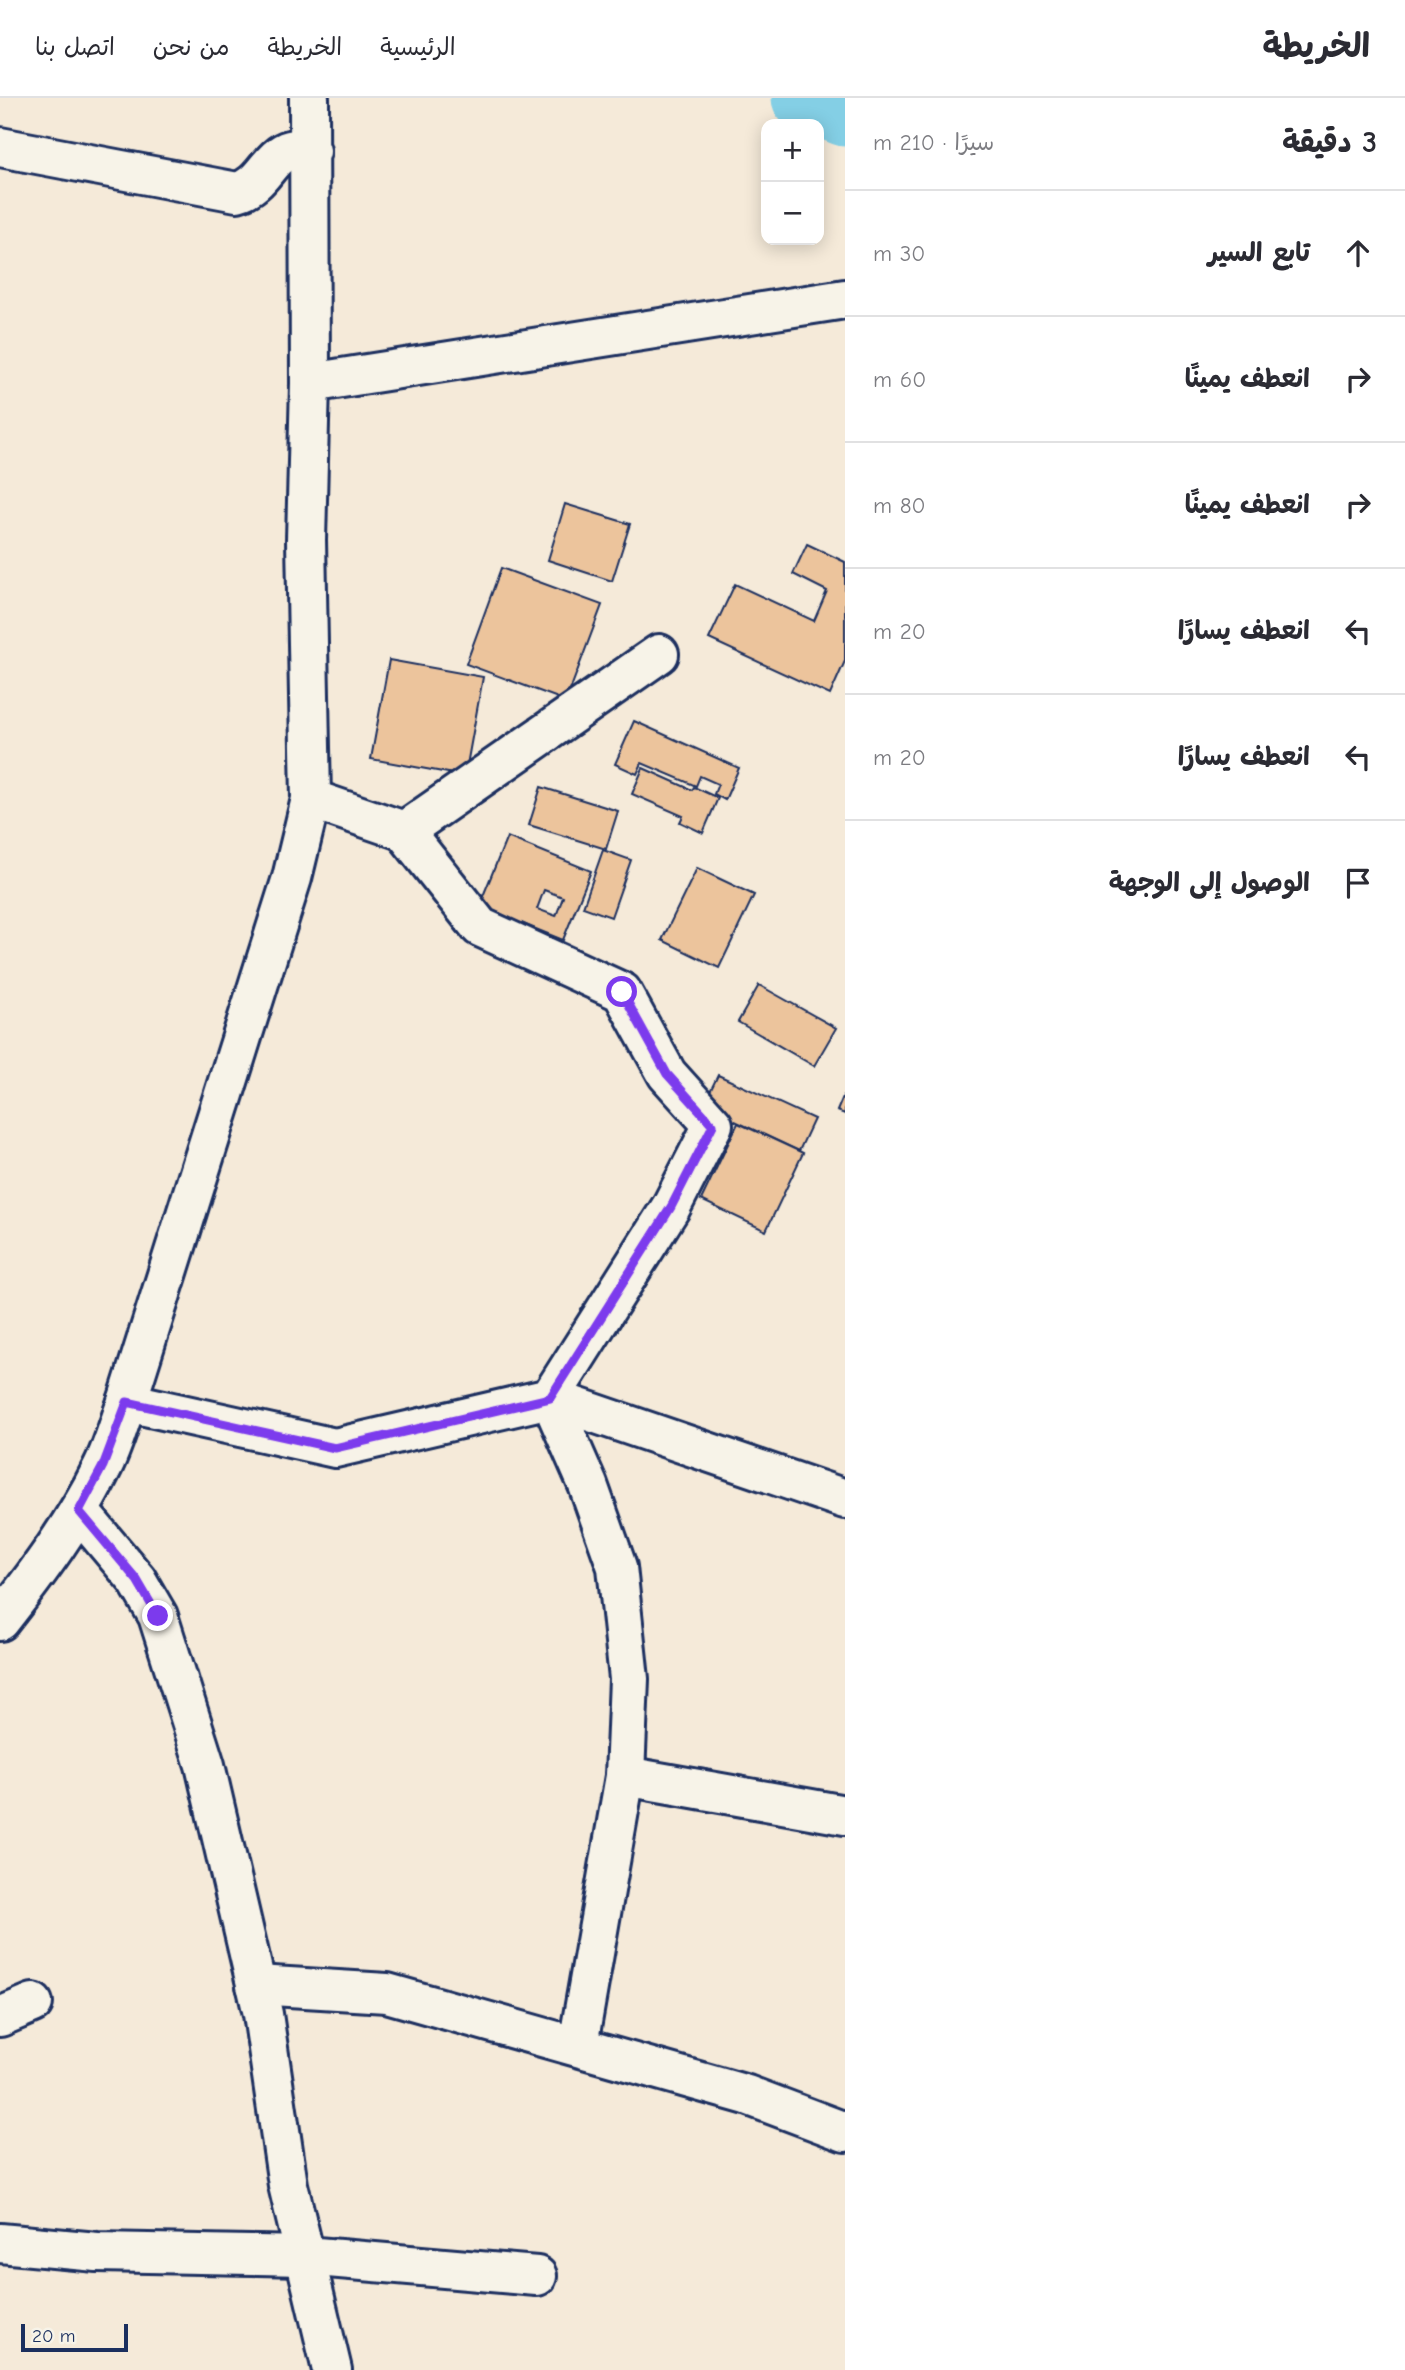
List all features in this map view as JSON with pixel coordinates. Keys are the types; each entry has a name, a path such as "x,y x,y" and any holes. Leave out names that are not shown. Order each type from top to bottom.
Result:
{"street":[{"path":"0,1621 34,1578 79,1511 103,1466 127,1402 292,878 311,799 306,540 310,383 309,98"},
{"path":"0,147 237,192 255,184 283,152 292,149 311,152"},
{"path":"310,383 845,299"},
{"path":"404,831 659,654"},
{"path":"311,799 404,831 480,927 622,992 667,1074 713,1125 671,1207 550,1398"},
{"path":"127,1402 335,1448 550,1398 845,1499"},
{"path":"550,1398 588,1485 617,1567 629,1679 625,1776 578,2045"},
{"path":"79,1511 137,1580 158,1616 205,1765 263,2014 288,2185 332,2370"},
{"path":"625,1776 845,1815"},
{"path":"256,1985 387,1993 747,2095 845,2132"},
{"path":"0,2244 97,2252 305,2256 537,2276"}],"building":[{"path":"565,504 630,524 612,581 548,560"},
{"path":"807,544 845,562 845,661 830,695 709,639 735,584 814,621 827,591 793,574"},
{"path":"501,568 602,605 566,701 466,664"},
{"path":"389,660 483,677 465,776 371,759"},
{"path":"634,721 739,768 725,800 714,794 718,784 700,776 696,786 642,763 637,774 615,764"},
{"path":"643,768 692,790 694,787 718,798 703,833 680,822 683,816 632,794"},
{"path":"541,787 618,811 606,849 529,825"},
{"path":"507,837 591,871 563,940 479,906","holes":["544,890 563,897 556,916 537,909"]},
{"path":"603,850 631,860 611,917 583,907"},
{"path":"697,868 754,895 719,968 662,940"},
{"path":"759,985 836,1028 814,1066 738,1022"},
{"path":"718,1075 814,1119 799,1151 703,1106"},
{"path":"845,1092 845,1114 837,1111"},
{"path":"738,1123 803,1153 766,1231 701,1200"}],"waterway":[{"path":"804,98 845,114"}],"route":[{"path":"158,1616 137,1580 79,1511 103,1466 127,1402 335,1448 550,1398 671,1207 713,1125 667,1074 622,992"}]}
